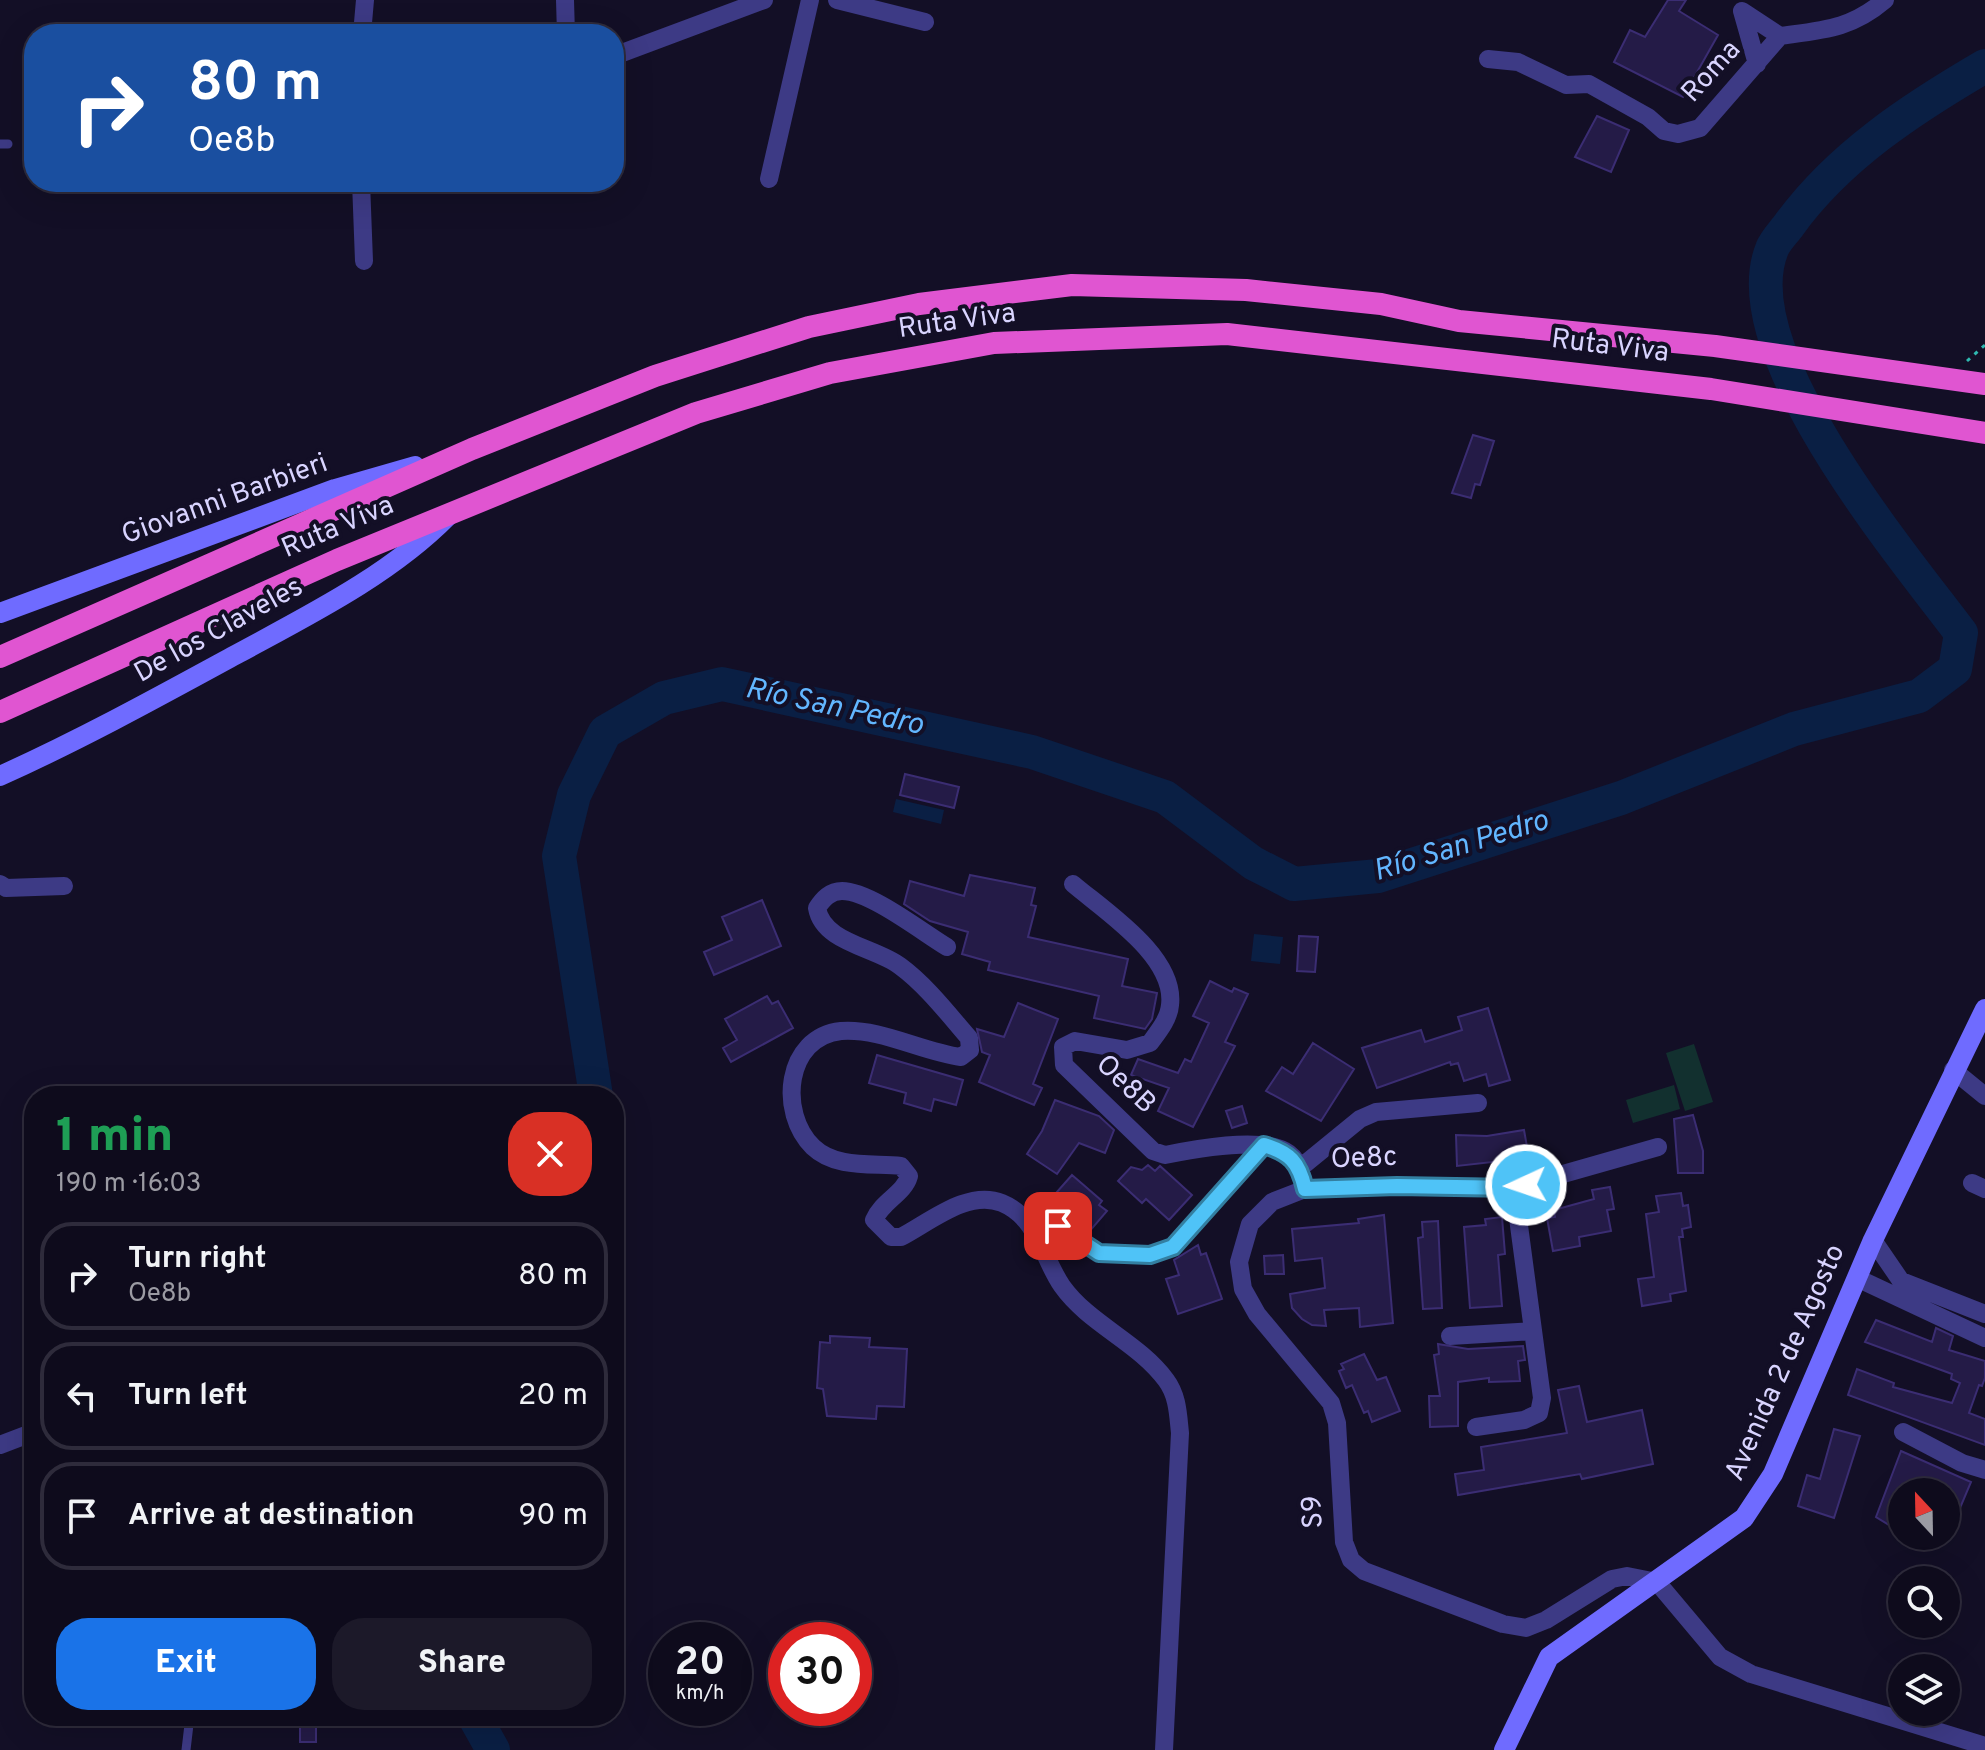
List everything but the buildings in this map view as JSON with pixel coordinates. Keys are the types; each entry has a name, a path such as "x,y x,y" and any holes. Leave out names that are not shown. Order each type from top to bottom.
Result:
{"highway":[{"name":"Ruta Viva","path":"0,657 472,449 655,376 809,327 919,304 1072,285 1246,290 1381,304 1459,321 1715,346 1985,384"},
{"name":"Ruta Viva","path":"0,712 337,560 696,413 830,373 994,343 1227,334 1711,389 1985,433"}],"main road":[{"name":"Giovanni Barbieri","path":"0,613 335,489 472,449"},
{"name":"De los Claveles","path":"0,776 77,742 301,620 422,543 451,513"},
{"name":"Avenida 2 de Agosto","path":"1504,1750 1549,1657 1744,1518 1773,1474 1873,1240 1985,1009"}],"street":[{"path":"363,24 365,0"},
{"path":"565,0 566,24"},
{"path":"624,52 764,0"},
{"path":"769,179 810,0"},
{"path":"837,0 925,22"},
{"name":"Roma","path":"1488,59 1518,62 1566,85 1589,84 1648,117 1664,131 1678,134 1700,128 1780,36 1839,28 1865,17 1885,0"},
{"path":"1737,6 1780,36"},
{"path":"1737,6 1757,64"},
{"path":"361,192 364,261"},
{"path":"0,884 6,888 64,886"},
{"name":"Oe8B","path":"1073,884 1158,959 1167,976 1170,1008 1150,1043 1127,1050 1075,1041 1063,1047 1064,1065 1153,1151 1165,1155 1264,1145"},
{"path":"947,947 865,897 841,891 825,896 817,908 819,920 833,934 901,966 969,1038 970,1050 961,1057 863,1031 830,1034 801,1054 793,1069 794,1110 813,1147 826,1156 861,1165 901,1166 909,1176 907,1185 879,1207 874,1220 891,1237 901,1237 958,1205 985,1200 1001,1202 1018,1212 1038,1235 1057,1277 1074,1300 1151,1361 1169,1383 1177,1403 1180,1433 1164,1750"},
{"path":"1953,1070 1985,1096"},
{"path":"1300,1168 1360,1119 1376,1112 1478,1103"},
{"path":"1038,1212 1099,1253 1150,1255 1173,1247 1264,1145 1287,1152 1300,1168 1305,1189"},
{"name":"Oe8c","path":"1305,1189 1397,1186 1514,1188 1658,1147"},
{"path":"1476,1427 1524,1420 1539,1413 1542,1398 1514,1188"},
{"name":"S9","path":"1305,1189 1272,1202 1250,1224 1239,1262 1243,1289 1257,1314 1331,1403 1337,1423 1344,1542 1351,1560 1364,1571 1503,1624 1526,1628 1546,1620 1612,1579 1627,1576 1657,1582"},
{"path":"1873,1240 1901,1281 1985,1314"},
{"path":"1857,1278 1985,1338"},
{"path":"1450,1336 1533,1331"},
{"path":"1903,1432 1962,1463 1985,1470"},
{"path":"0,1445 24,1436"},
{"path":"1657,1582 1720,1657 1751,1674 1985,1746"}],"lane":[{"path":"186,1750 189,1726"}],"green space":[{"path":"1694,1044 1713,1102 1685,1111 1666,1053"},
{"path":"1674,1085 1680,1109 1633,1123 1626,1100"}],"water":[{"path":"896,799 944,810 941,824 893,812"},
{"path":"1254,934 1283,937 1280,964 1251,961"}],"waterway":[{"name":"Río San Pedro","path":"594,1086 559,856 574,795 605,732 664,698 722,684 1032,752 1165,797 1253,863 1294,884 1378,876 1621,798 1794,729 1919,696 1955,669 1961,633 1900,554 1829,449 1798,394 1776,341 1766,292 1773,246 1831,177 1879,135 1985,66"},
{"name":"Río San Pedro","path":"480,1726 493,1750"}],"route":[{"path":"1058,1226 1099,1253 1150,1255 1173,1247 1264,1145 1287,1152 1300,1168 1305,1189 1397,1186 1514,1188 1526,1185"}]}
